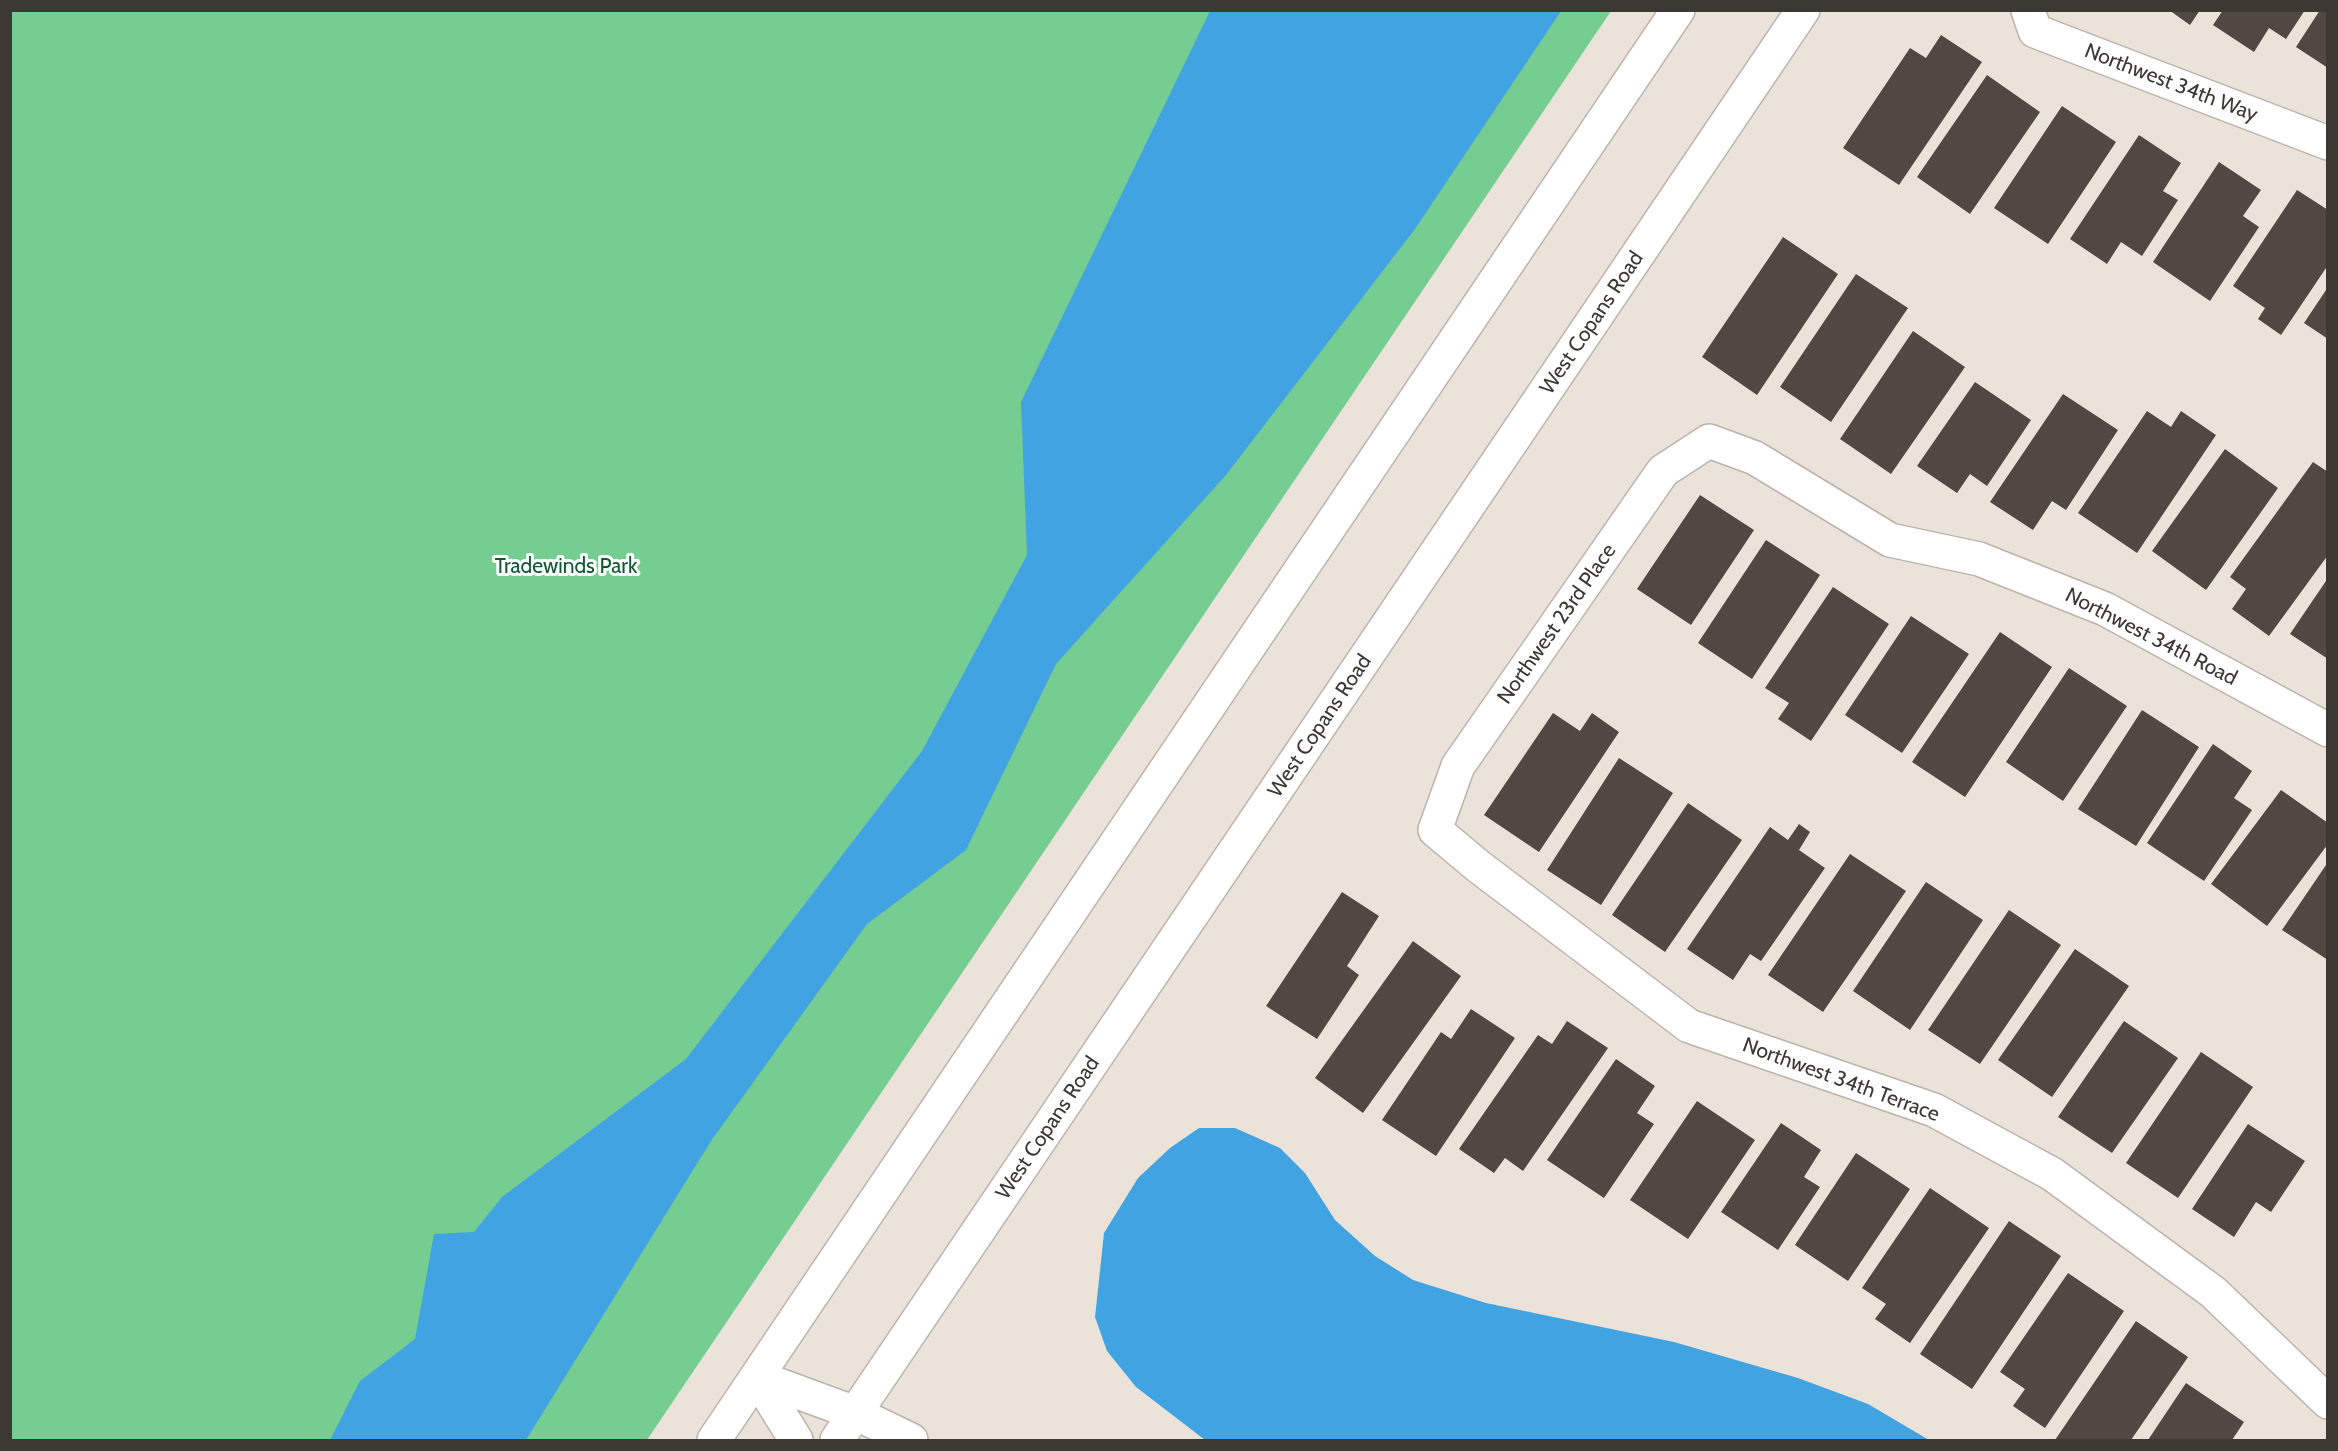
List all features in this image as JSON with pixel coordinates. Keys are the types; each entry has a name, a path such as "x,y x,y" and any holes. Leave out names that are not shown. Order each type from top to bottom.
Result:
{"main road":[{"path":"714,1440 1678,10"},
{"name":"West Copans Road","path":"837,1440 1803,10"},
{"name":"Northwest 34th Way","path":"2028,10 2035,31 2328,143"},
{"name":"Northwest 34th Road","path":"1709,441 1755,458 1890,540 1979,559 2105,609 2328,730"},
{"name":"Northwest 23rd Place","path":"1435,830 1458,766 1663,471 1709,441"},
{"name":"Northwest 34th Terrace","path":"1435,830 1478,866 1689,1026 1934,1110 2052,1173 2213,1292 2328,1402"},
{"path":"757,1377 855,1413 910,1440"},
{"path":"757,1377 796,1440"}],"green space":[{"name":"Tradewinds Park","path":"11,11 1611,11 647,1440 11,1440"}],"water":[{"path":"1210,11 1561,11 1415,229 1226,475 1056,664 966,850 867,924 711,1141 526,1440 330,1440 360,1381 415,1339 434,1234 474,1232 502,1197 686,1059 922,751 1027,555 1021,402"},
{"path":"1199,1128 1235,1128 1280,1148 1305,1173 1335,1220 1375,1256 1413,1280 1486,1303 1674,1342 1798,1378 1868,1404 1929,1440 1205,1440 1136,1387 1107,1351 1095,1317 1104,1233 1138,1178 1170,1148"}],"building":[{"path":"2169,10 2200,10 2190,25"},
{"path":"2223,10 2305,10 2286,39 2269,28 2254,52 2213,25"},
{"path":"2320,10 2328,10 2328,68 2296,47"},
{"path":"1941,35 1982,62 1899,185 1843,148 1910,48 1926,58"},
{"path":"1987,75 2040,112 1970,214 1917,177"},
{"path":"2062,106 2116,142 2048,244 1994,208"},
{"path":"2139,135 2181,163 2163,191 2178,200 2142,256 2121,242 2107,264 2070,239"},
{"path":"2219,162 2261,190 2243,216 2259,227 2210,301 2153,262"},
{"path":"2297,190 2328,210 2328,265 2281,335 2258,319 2265,308 2233,286"},
{"path":"1783,237 1838,274 1757,395 1702,357"},
{"path":"1856,274 1908,308 1831,422 1780,387"},
{"path":"2328,287 2328,339 2304,323"},
{"path":"1913,331 1965,367 1891,474 1840,439"},
{"path":"1975,382 2031,420 1987,486 1970,474 1957,493 1917,466"},
{"path":"2063,394 2118,430 2066,510 2052,501 2033,530 1990,502"},
{"path":"2147,411 2171,427 2181,411 2216,435 2137,553 2078,513"},
{"path":"2225,449 2278,488 2206,590 2152,551"},
{"path":"2313,462 2328,472 2328,555 2269,636 2232,609 2246,589 2230,577"},
{"path":"1700,495 1754,530 1691,625 1637,589"},
{"path":"1766,540 1820,575 1752,679 1698,643"},
{"path":"2328,578 2328,659 2290,634"},
{"path":"1833,587 1889,624 1811,741 1778,719 1789,703 1765,688"},
{"path":"1911,616 1969,654 1902,753 1845,715"},
{"path":"2000,632 2052,667 1965,797 1912,762"},
{"path":"2069,668 2127,706 2063,801 2006,762"},
{"path":"2142,710 2199,747 2136,846 2078,809"},
{"path":"1553,713 1580,731 1592,713 1619,732 1539,852 1484,815"},
{"path":"2213,744 2252,771 2234,798 2252,810 2204,881 2147,843"},
{"path":"1619,758 1673,793 1601,905 1547,870"},
{"path":"2281,790 2328,823 2328,844 2267,926 2211,884"},
{"path":"1688,803 1742,840 1665,952 1612,915"},
{"path":"1799,824 1810,832 1799,850 1825,868 1761,961 1750,954 1733,980 1687,949 1770,827 1788,840"},
{"path":"1850,854 1906,891 1823,1012 1768,975"},
{"path":"2328,862 2328,960 2282,930"},
{"path":"1926,882 1983,920 1910,1030 1853,991"},
{"path":"1342,892 1379,916 1347,966 1359,975 1317,1039 1266,1006"},
{"path":"2009,910 2061,945 1980,1064 1928,1030"},
{"path":"1413,941 1461,976 1363,1113 1315,1078"},
{"path":"2075,949 2129,986 2052,1097 1998,1060"},
{"path":"1471,1009 1515,1038 1436,1156 1382,1120 1441,1032 1451,1039"},
{"path":"1567,1021 1608,1048 1523,1171 1505,1158 1494,1173 1459,1149 1538,1035 1552,1044"},
{"path":"2124,1021 2178,1058 2112,1153 2058,1117"},
{"path":"2201,1052 2253,1087 2178,1198 2126,1163"},
{"path":"1616,1059 1655,1086 1637,1113 1654,1124 1604,1198 1547,1160"},
{"path":"1697,1101 1755,1140 1688,1239 1630,1200"},
{"path":"1781,1123 1821,1150 1804,1177 1820,1187 1778,1250 1721,1212"},
{"path":"2248,1124 2305,1161 2271,1212 2256,1202 2234,1237 2192,1209"},
{"path":"1856,1153 1910,1189 1848,1281 1795,1245"},
{"path":"1930,1188 1989,1228 1910,1343 1875,1319 1886,1304 1862,1288"},
{"path":"2009,1221 2061,1256 1972,1389 1920,1354"},
{"path":"2068,1273 2124,1311 2045,1428 2013,1406 2025,1389 2000,1372"},
{"path":"2136,1321 2188,1357 2131,1440 2055,1440"},
{"path":"2186,1383 2244,1422 2232,1440 2148,1440"}]}
